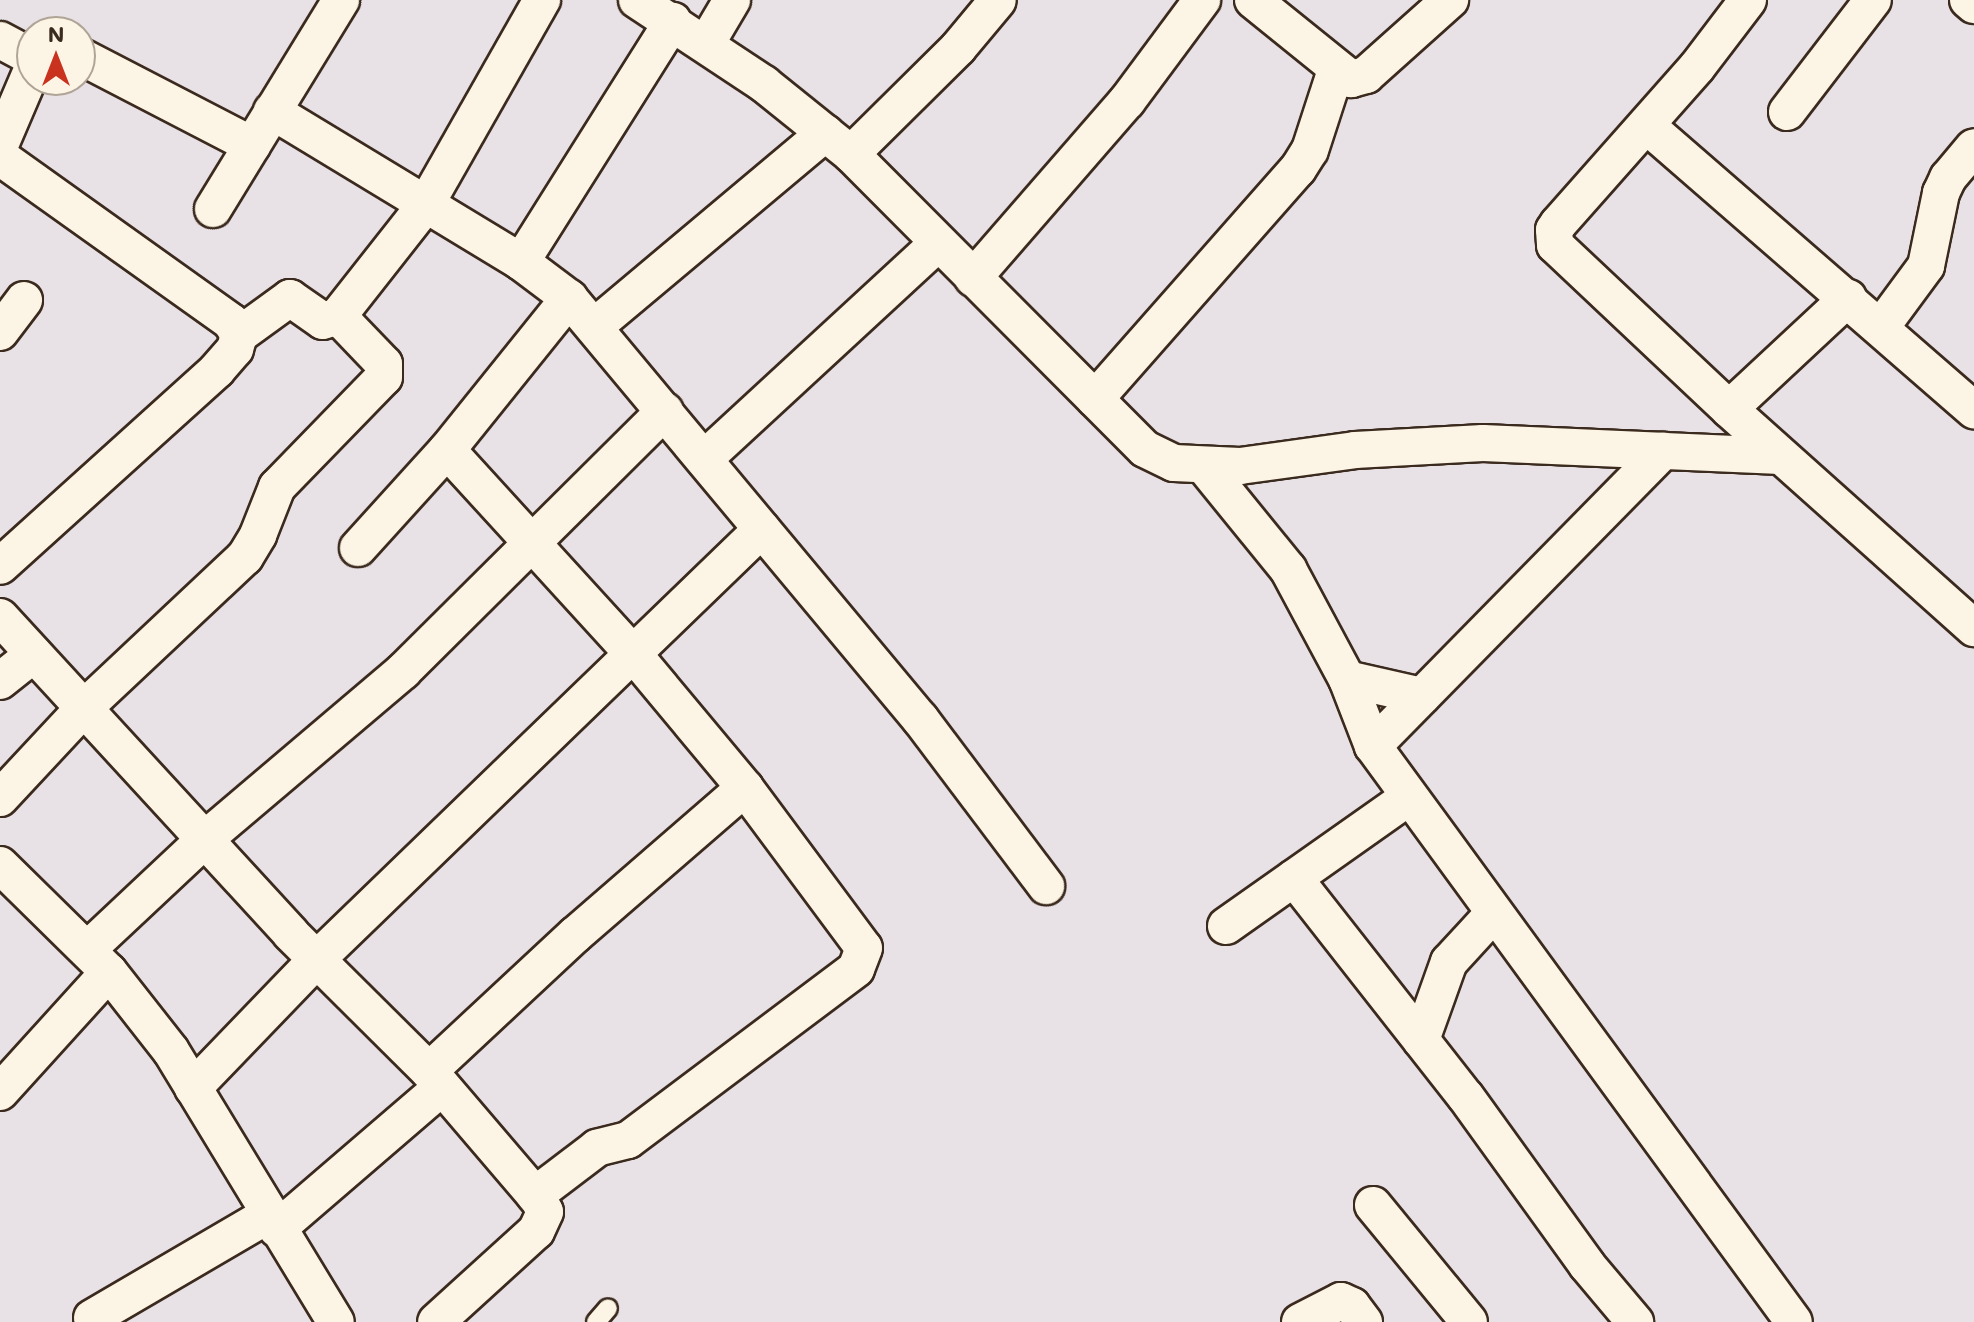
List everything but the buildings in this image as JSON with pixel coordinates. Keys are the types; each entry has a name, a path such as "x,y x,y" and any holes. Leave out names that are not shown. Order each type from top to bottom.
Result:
{"street":[{"path":"213,209 341,0"},
{"path":"0,566 217,370 235,349 239,335 290,298 299,300 323,321 338,316 426,204 542,0"},
{"path":"637,0 764,84 838,143 1145,449 1174,463 1205,467 1419,445 1483,443 1781,456"},
{"path":"706,44 732,0"},
{"path":"594,327 958,48 998,0"},
{"path":"973,278 1127,101 1202,0"},
{"path":"1253,0 1336,70 1351,79 1366,75 1450,0"},
{"path":"1748,0 1697,67 1558,224 1554,230 1555,245 1729,409 1974,628"},
{"path":"1787,112 1873,0"},
{"path":"1968,0 1974,5"},
{"path":"521,262 673,21"},
{"path":"96,64 252,145"},
{"path":"1095,399 1298,169 1315,136 1336,70"},
{"path":"0,145 21,96"},
{"path":"272,111 521,262 569,298 921,720 1046,886"},
{"path":"1646,125 1974,410"},
{"path":"1881,327 1926,266 1941,193 1974,147"},
{"path":"0,157 231,322 239,335"},
{"path":"704,459 938,243"},
{"path":"358,548 447,450 569,298"},
{"path":"1729,409 1848,298"},
{"path":"0,332 24,300"},
{"path":"0,798 84,708 245,557 258,535 277,487 384,377 386,368 382,361 338,316"},
{"path":"0,1092 98,961 204,840 403,671 665,411"},
{"path":"447,450 635,656 745,788 863,942 865,953 861,963 628,1140 597,1148 535,1195"},
{"path":"1373,746 1663,451"},
{"path":"1205,467 1288,569 1347,679 1373,746 1794,1322"},
{"path":"193,1088 316,960 635,656 762,529"},
{"path":"0,617 316,960 435,1080 535,1195 545,1212 540,1225 436,1322"},
{"path":"0,681 34,654"},
{"path":"1347,679 1422,696"},
{"path":"92,1318 272,1222 435,1080 575,935 745,788"},
{"path":"1226,926 1409,797"},
{"path":"0,865 98,961 171,1051 272,1222 336,1322"},
{"path":"1294,878 1421,1040 1587,1265 1635,1322"},
{"path":"1421,1040 1449,962 1493,914"},
{"path":"1373,1205 1469,1322"},
{"path":"1300,1322 1341,1301 1352,1306 1364,1322"}]}
